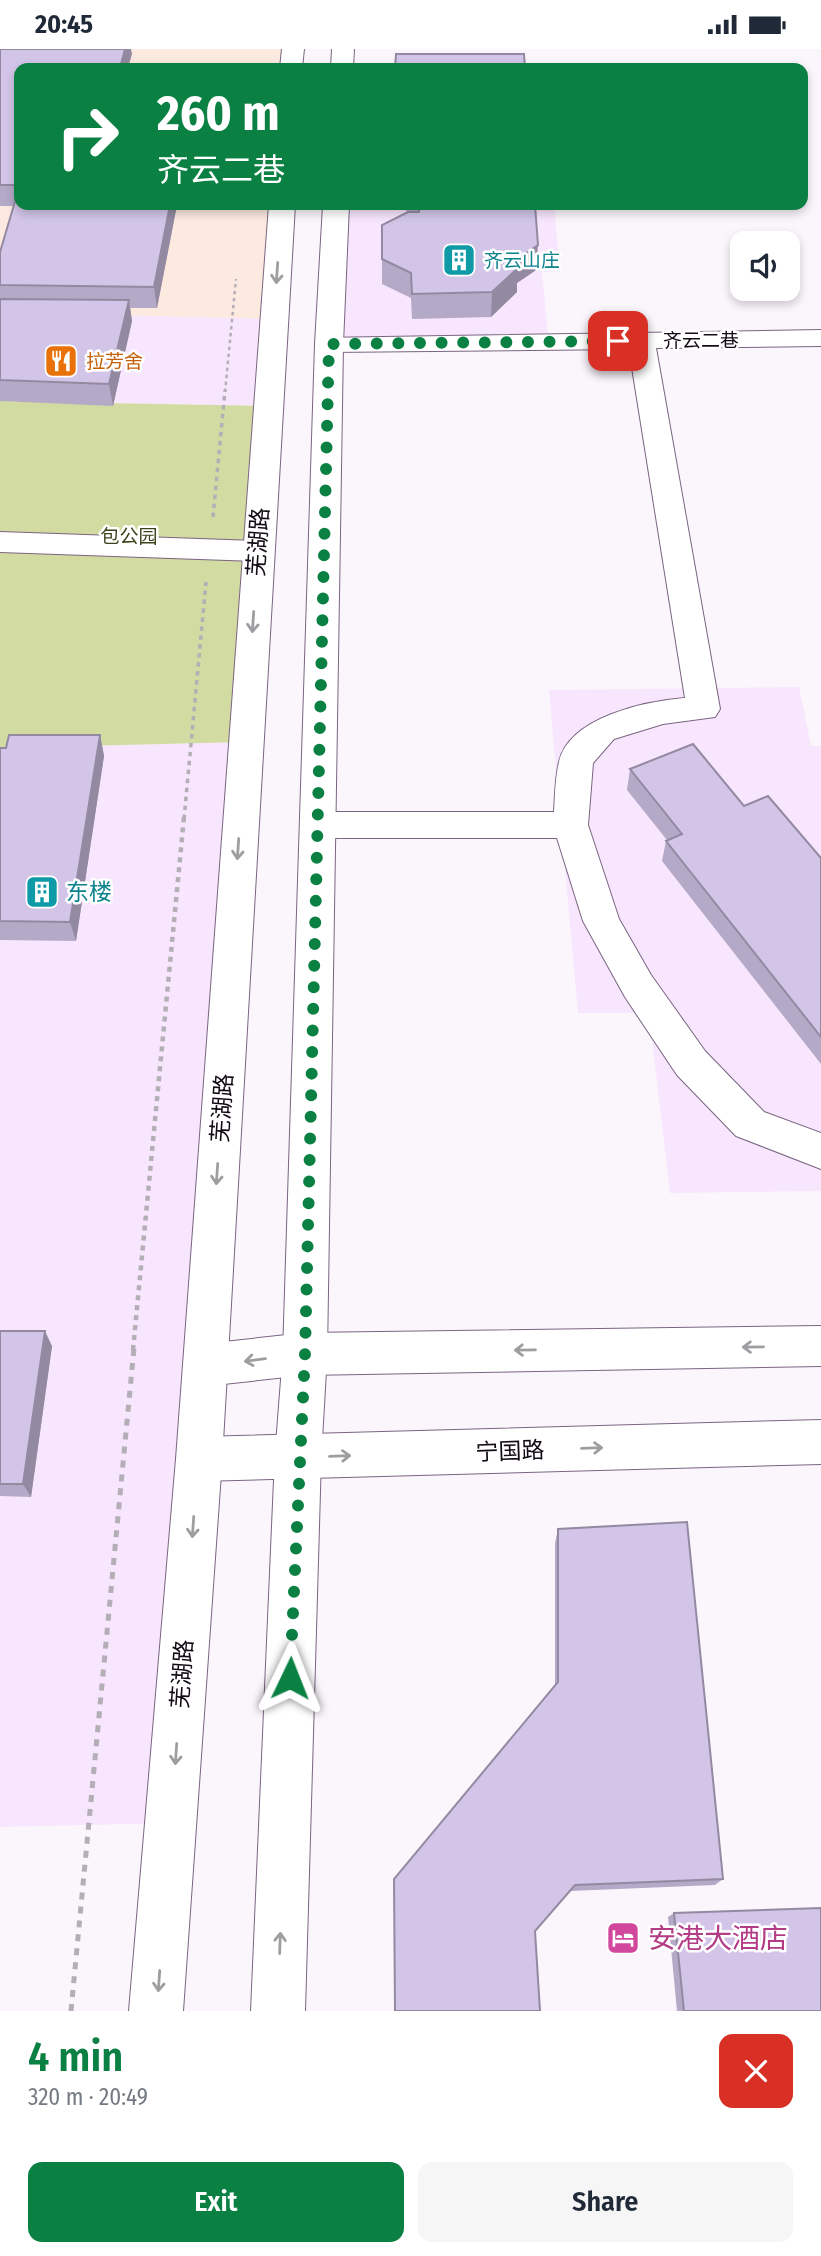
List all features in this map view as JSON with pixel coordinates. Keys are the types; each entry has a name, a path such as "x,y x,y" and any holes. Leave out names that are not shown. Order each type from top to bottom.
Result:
{"main road":[{"name":"芜湖路","path":"156,2011 199,1459 282,210"},
{"path":"278,2011 298,1457 305,1354 329,344 336,210"},
{"name":"齐云二巷","path":"329,344 821,338"},
{"path":"641,340 703,709 663,712 602,730 576,760 570,825 601,921 638,986 691,1063 750,1124 821,1151"},
{"path":"0,542 258,551"},
{"path":"318,825 570,825"},
{"path":"205,1365 305,1354 821,1346"},
{"name":"宁国路","path":"199,1459 821,1441"}],"path":[{"path":"71,2011 237,274"}],"shaded area":[{"path":"0,49 293,49 292,63 14,63 14,210 282,210 274,319 0,312"},
{"path":"336,210 554,210 560,271 542,272 549,344 329,344"},
{"path":"0,312 274,319 268,406 0,401"},
{"path":"799,687 811,746 821,746 821,1191 670,1193 649,1013 578,1013 549,690"},
{"path":"245,742 170,1823 0,1827 0,748"}],"green space":[{"name":"包公园","path":"0,401 268,406 245,742 0,748"}],"building":[{"path":"0,49 125,49 121,63 14,63 14,185 0,185"},
{"path":"396,54 524,54 525,63 395,63"},
{"path":"14,205 14,210 169,210 154,287 0,285 0,252"},
{"name":"齐云山庄","path":"535,210 538,245 518,259 518,268 492,292 412,294 411,273 382,259 382,225 408,212"},
{"name":"拉芳舍","path":"0,299 129,300 109,384 0,380"},
{"name":"东楼","path":"9,735 100,735 70,922 0,921 0,748 6,748"},
{"path":"693,744 744,806 768,796 821,858 821,1037 666,841 682,834 630,769"},
{"path":"0,1331 45,1331 23,1484 0,1484"},
{"path":"687,1522 723,1879 575,1885 535,1931 540,2011 395,2011 394,1879 558,1682 558,1529"},
{"path":"821,1908 821,2011 684,2011 674,1913"}],"place":[{"name":"齐云山庄","path":"459,260"},
{"name":"拉芳舍","path":"61,361"},
{"name":"东楼","path":"42,892"},
{"name":"安港大酒店","path":"623,1938"}],"route":[{"path":"290,1678 298,1457 305,1354 329,344 549,344 618,341"}]}
